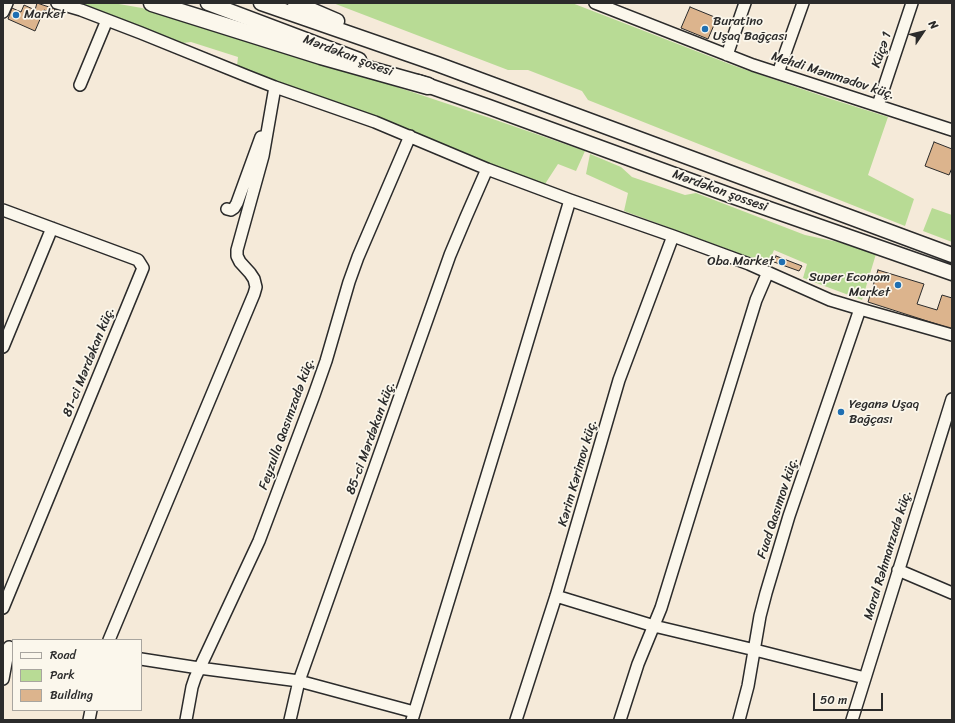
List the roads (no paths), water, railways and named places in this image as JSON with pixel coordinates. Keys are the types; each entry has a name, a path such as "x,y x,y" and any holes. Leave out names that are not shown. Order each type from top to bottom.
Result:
{"highway":[{"path":"152,3 321,56 428,86"}],"main road":[{"name":"Mərdəkan şosesi","path":"208,3 428,86 488,107"},
{"name":"Mərdəkan şosesi","path":"261,3 496,86"},
{"path":"295,3 437,64"},
{"name":"Mərdəkan şossesi","path":"496,86 952,255"},
{"name":"Mərdəkan şossesi","path":"488,107 732,196 952,273"}],"street":[{"path":"3,12 7,3"},
{"path":"57,3 82,10 276,87 375,122 487,169 768,272 830,300 952,336"},
{"name":"Mehdi Məmmədov küç.","path":"595,3 727,55 952,130"},
{"path":"727,55 745,3"},
{"path":"778,73 802,3"},
{"name":"Küçə 1","path":"878,106 912,3"},
{"path":"80,85 106,20"},
{"path":"109,639 254,294 256,287 254,279 240,262 237,256 237,250 261,162 276,87"},
{"path":"227,209 231,210 237,203 262,135 268,131"},
{"name":"Feyzulla Qasımzadə küç.","path":"186,720 192,687 199,668 259,541 326,361 349,282 358,257 410,136"},
{"name":"85-ci Mərdəkan küç.","path":"290,720 299,681 450,255 487,169"},
{"path":"142,659 299,681 413,716 570,200"},
{"name":"81-ci Mərdəkan küç.","path":"3,210 138,260 143,268 3,608"},
{"path":"3,347 52,228"},
{"name":"Kərim Kərimov küç.","path":"516,720 556,596 619,380 672,236"},
{"path":"620,720 638,664 654,626 669,582 756,300 768,272"},
{"name":"Fuad Qasımov küç.","path":"739,720 748,686 760,616 766,593 789,516 860,309"},
{"name":"Maral Rəhmanzadə küç.","path":"852,720 952,399"},
{"path":"898,570 952,593"},
{"path":"556,596 654,626 865,678"},
{"path":"3,679 8,646"}],"place":[{"name":"Market","path":"16,15"},
{"name":"Buratino Uşaq Bağçası","path":"705,29"},
{"name":"Oba Market","path":"782,262"},
{"name":"Super Econom Market","path":"898,285"},
{"name":"Yeganə Uşaq Bağçası","path":"841,412"}]}
